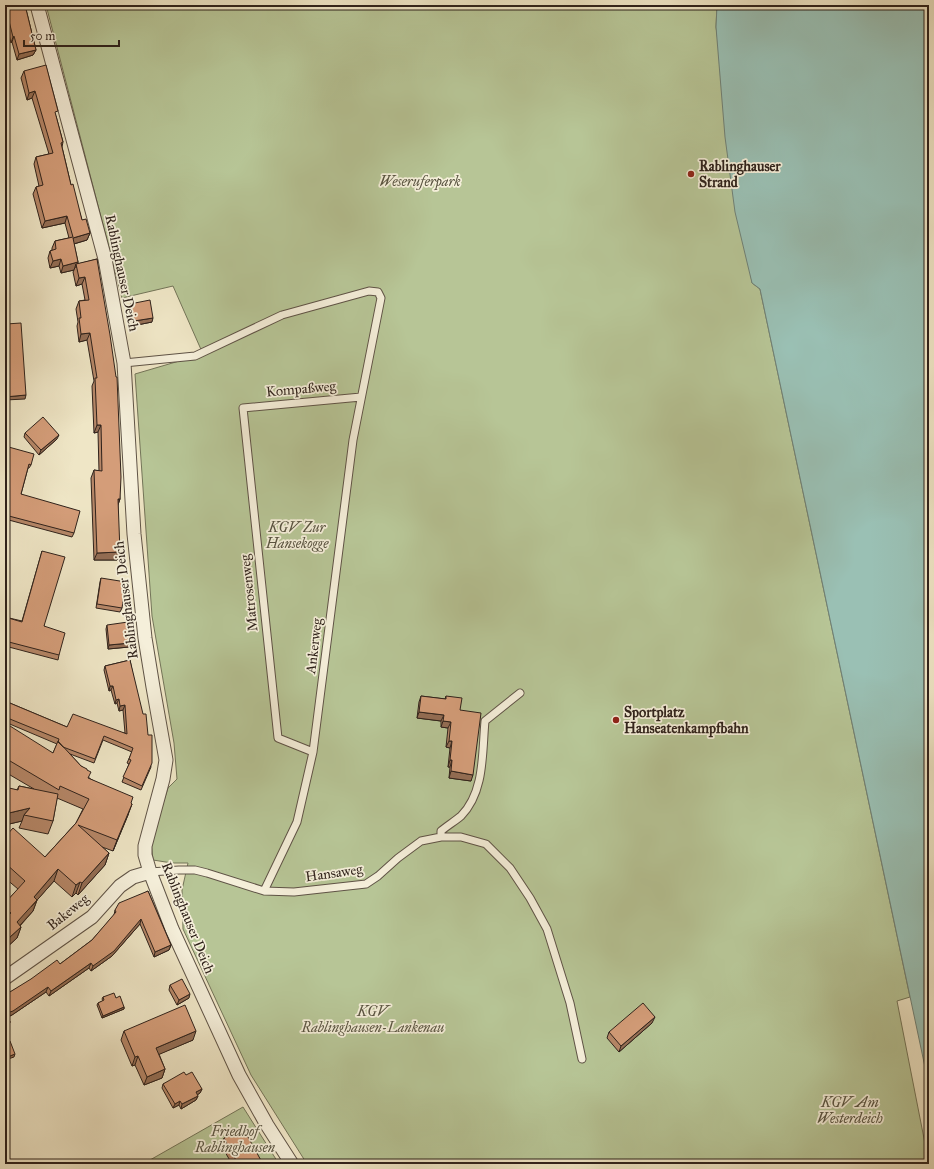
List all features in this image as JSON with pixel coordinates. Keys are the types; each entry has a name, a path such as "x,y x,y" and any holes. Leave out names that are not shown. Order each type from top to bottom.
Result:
{"street":[{"name":"Rablinghauser Deich","path":"37,5 105,259 124,364 134,534 145,638 152,687 166,760 163,779 145,846 145,855 172,929 239,1075 292,1164"},
{"name":"Bakeweg","path":"5,978 92,917 120,886 133,877 150,872"}],"lane":[{"name":"Ankerweg","path":"124,364 195,356 282,315 369,291 378,292 381,298 353,440 313,752 297,822 264,891"},
{"name":"Kompaßweg","path":"243,408 361,397"},
{"name":"Matrosenweg","path":"243,408 278,738 313,752"},
{"path":"441,837 441,831 462,815 473,798 480,778 485,721 520,693"},
{"name":"Hansaweg","path":"150,872 195,870 264,891 294,892 366,884 421,841 441,837 461,837 486,844 510,868 530,898 547,929 570,1003 582,1059"}],"green space":[{"path":"46,5 717,5 716,27 752,283 760,289 910,997 897,1001 929,1164 307,1164 251,1075 183,929 182,890 188,863 172,863 153,860 151,842 168,788 177,779 174,743 152,616 135,374 203,354 173,286 122,298"},
{"name":"Friedhof Rablinghausen","path":"243,1107 279,1164 143,1164"}],"water":[{"path":"717,5 929,5 929,1086 760,289 752,283 735,212 725,137 716,27"}],"building":[{"path":"5,5 25,5 36,50 19,54"},
{"path":"46,65 58,111 55,112 63,142 61,143 71,185 73,184 82,220 86,219 90,233 73,238 78,262 63,266 61,259 53,261 50,251 56,249 55,241 73,237 67,216 45,221 36,187 43,185 36,157 53,153 35,91 29,93 24,71"},
{"path":"97,259 117,377 121,477 120,499 118,499 120,552 97,553 94,470 102,471 101,425 97,425 95,378 97,378 90,333 81,334 79,318 81,318 79,301 89,300 85,277 79,278 76,264"},
{"path":"150,300 153,318 134,321 130,304"},
{"path":"5,311 6,324 21,323 26,395 5,397"},
{"path":"43,417 59,435 41,450 25,433"},
{"path":"5,446 34,454 31,465 29,464 21,494 80,511 74,533 5,515"},
{"path":"42,551 65,557 44,626 65,633 59,655 5,641 5,617 22,622"},
{"path":"101,578 126,582 122,608 97,604"},
{"path":"128,622 130,643 109,645 107,625"},
{"path":"130,660 143,714 146,714 148,735 152,735 152,763 142,786 123,777 131,760 129,759 133,748 104,736 95,759 63,747 58,742 59,739 5,717 5,701 67,727 73,714 127,734 125,705 120,706 119,699 116,700 113,686 110,686 105,666"},
{"path":"421,696 446,699 446,696 462,698 460,710 481,713 473,775 451,771 452,760 450,760 452,741 449,741 451,722 443,721 444,715 419,712"},
{"path":"10,726 53,753 58,741 81,766 91,772 88,778 133,797 132,804 117,840 78,825 109,853 82,883 80,882 76,885 58,869 34,897 37,900 17,922 21,927 10,937 5,933 5,918 11,913 5,907 5,903 25,881 5,863 5,837 13,828 45,857 76,823 89,799 60,786 59,790 5,758 5,734"},
{"path":"19,786 58,794 53,821 24,815 30,808 9,813 5,812 5,788 18,790"},
{"path":"148,891 171,945 155,952 141,919 114,951 93,966 91,963 51,991 48,987 13,1011 7,1013 10,1022 5,1024 5,995 31,979 57,960 60,964 92,940 116,912 115,910 119,903"},
{"path":"182,979 190,994 179,1000 170,985"},
{"path":"114,993 116,998 120,996 124,1007 103,1016 98,1003 104,1000 103,997"},
{"path":"643,1003 655,1017 621,1046 609,1032"},
{"path":"185,1005 196,1031 156,1048 165,1069 147,1077 138,1056 135,1057 124,1031"},
{"path":"10,1041 15,1054 5,1058 5,1043"},
{"path":"184,1072 186,1075 192,1072 202,1089 196,1092 198,1096 182,1104 180,1101 175,1104 163,1084"},
{"path":"243,1128 263,1164 238,1164 224,1138"}],"place":[{"name":"Rablinghauser Strand","path":"691,174"},
{"name":"Sportplatz Hanseatenkampfbahn","path":"616,720"}],"park label":[{"name":"Weseruferpark","path":"420,181"},
{"name":"KGV Zur Hansekogge","path":"297,536"},
{"name":"KGV Rablinghausen-Lankenau","path":"373,1020"},
{"name":"KGV Am Westerdeich","path":"850,1110"}]}
